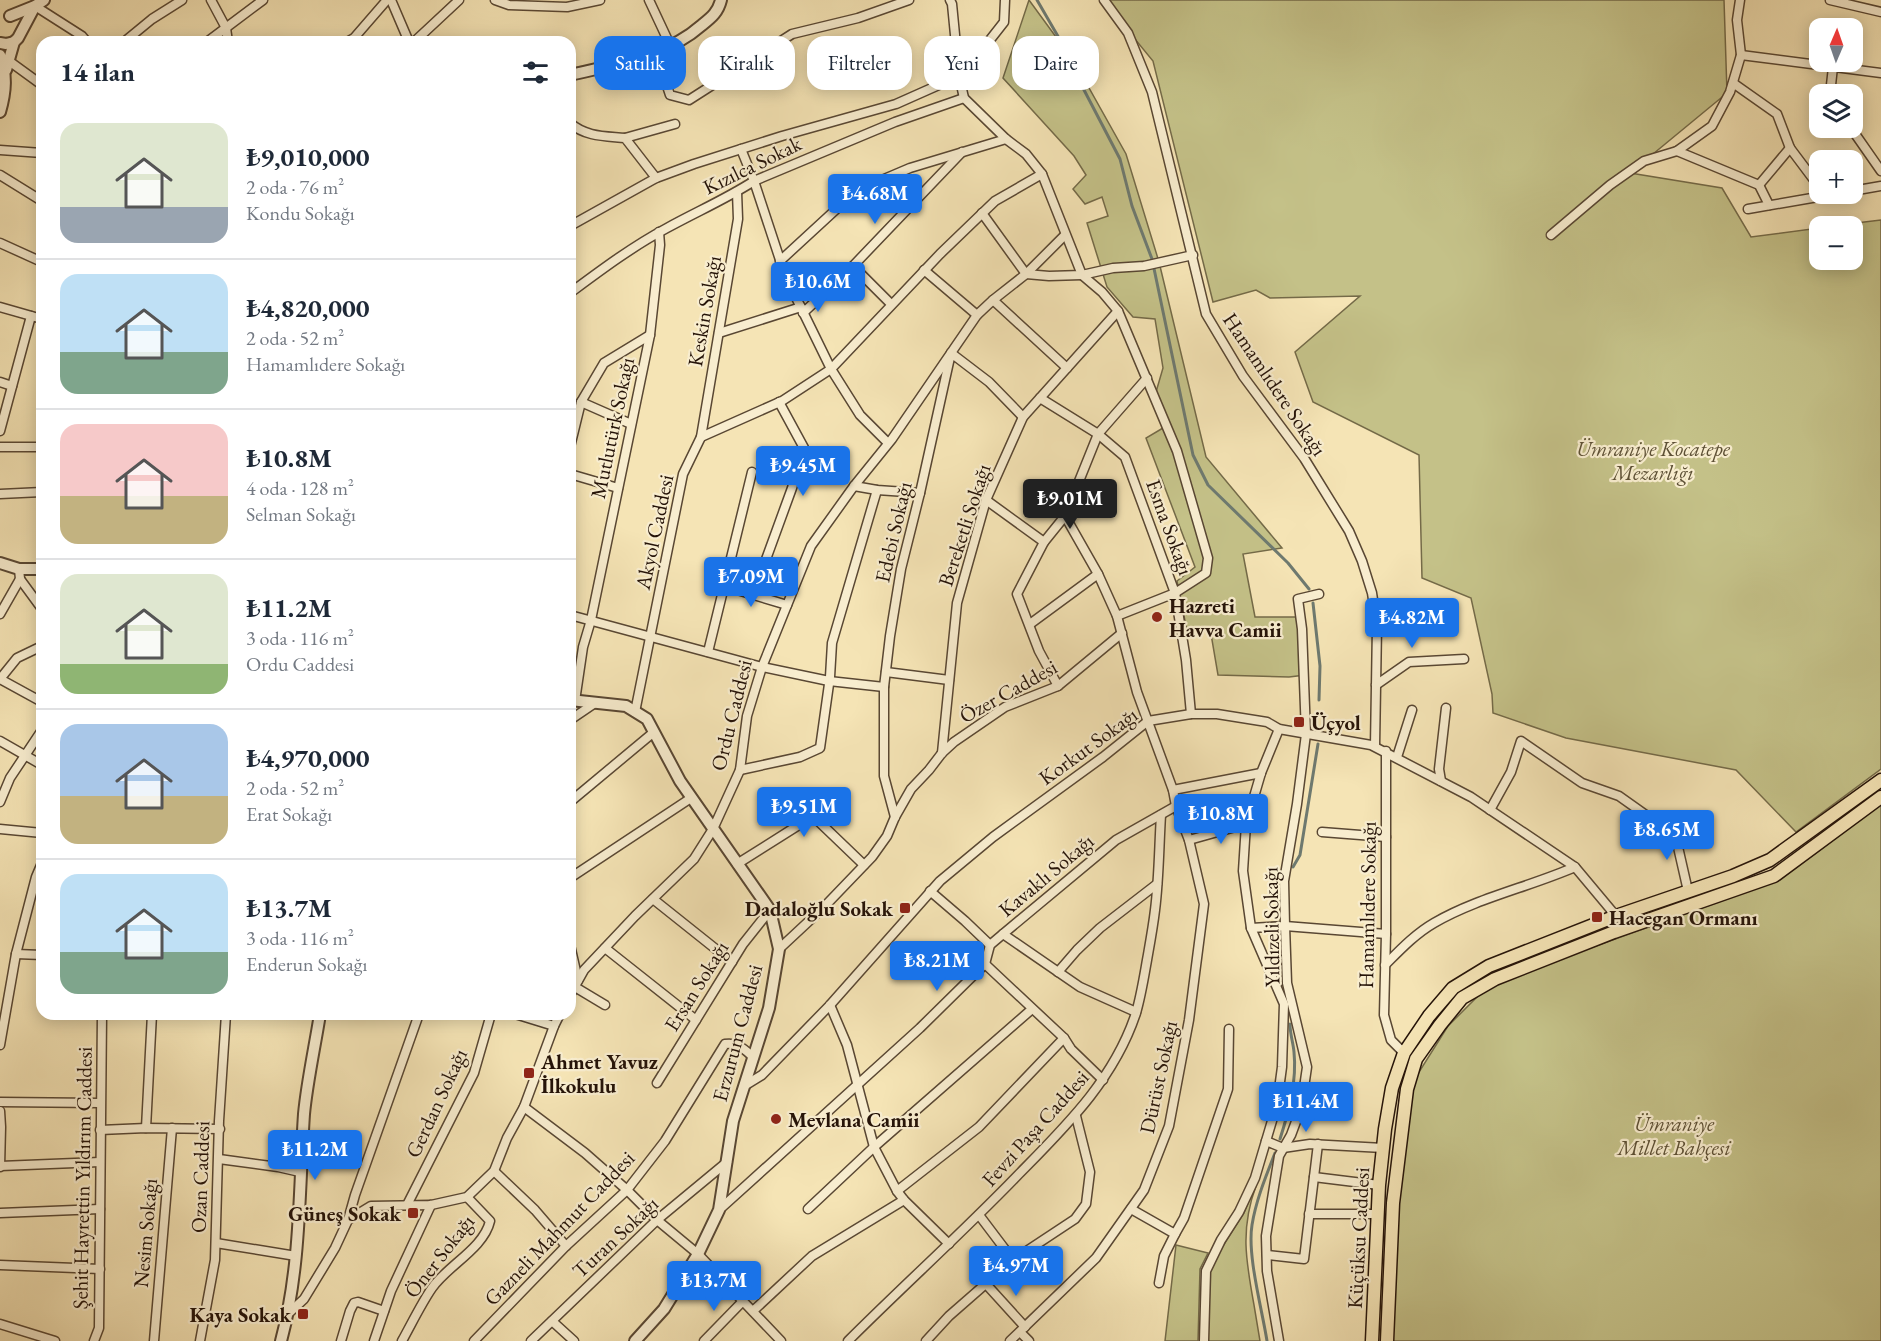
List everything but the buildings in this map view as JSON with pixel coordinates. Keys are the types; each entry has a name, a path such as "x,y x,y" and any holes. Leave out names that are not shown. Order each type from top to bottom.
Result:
{"main road":[{"name":"Küçüksu Caddesi","path":"1372,1341 1379,1185 1392,1088 1404,1053 1429,1016 1453,988 1489,966 1616,916 1733,876 1770,860 1881,780"},
{"name":"Küçüksu Caddesi","path":"1387,1341 1393,1203 1407,1089 1416,1059 1462,998 1495,979 1623,928 1774,876 1881,797"},
{"path":"1616,916 1623,928"}],"street":[{"path":"131,36 152,19 182,0"},
{"path":"211,0 226,28 227,36"},
{"path":"215,36 263,0"},
{"path":"356,36 389,0 406,36"},
{"path":"420,36 459,0"},
{"path":"495,0 509,5 567,7 600,0"},
{"path":"649,0 666,36"},
{"path":"686,39 718,11 721,0"},
{"path":"669,90 670,94 689,99 792,34 858,18 909,0"},
{"path":"950,0 955,36"},
{"path":"993,36 1004,22 1005,0"},
{"name":"Hamamlıdere Sokağı","path":"1104,0 1128,33 1152,92 1206,315 1243,376 1304,458 1349,531 1362,561 1372,593 1377,626 1375,746"},
{"path":"1551,235 1610,185 1644,161 1677,151 1712,126 1730,92 1741,55 1737,20 1740,0"},
{"path":"1830,0 1881,12"},
{"path":"4,15 39,3"},
{"path":"0,112 4,98 4,69 17,38 39,3"},
{"path":"39,3 82,36"},
{"path":"0,43 6,44 17,38 20,25 14,18 4,15"},
{"path":"1741,55 1809,64"},
{"path":"4,69 36,82"},
{"path":"576,74 594,69"},
{"path":"1863,71 1881,73"},
{"path":"1733,83 1777,114 1790,148 1809,173"},
{"path":"576,223 656,178 741,149 896,104 928,90"},
{"path":"962,90 964,98 1006,139 1026,154 1042,174 1082,275 1102,292 1118,311 1177,451 1208,558 1206,573 1175,594 1117,616"},
{"name":"Kızılca Sokak","path":"576,288 598,271 660,232 754,181 885,126 964,98"},
{"path":"576,128 591,135 625,138 675,124"},
{"path":"625,138 656,178"},
{"path":"1858,138 1881,171"},
{"path":"780,261 856,191 910,168 1006,139"},
{"path":"1759,185 1790,148"},
{"path":"741,149 785,275 831,369 860,415 888,443"},
{"path":"0,150 36,153"},
{"path":"1677,151 1759,185 1769,205"},
{"path":"719,333 802,310 853,266 963,152"},
{"path":"702,437 779,402 831,369 891,304 982,213 995,201 1042,174"},
{"path":"0,175 36,197"},
{"path":"1863,189 1881,186"},
{"name":"Keskin Sokağı","path":"702,437 738,219 737,192"},
{"path":"1748,209 1809,195"},
{"path":"982,213 1026,274 1082,275 1113,268 1148,265 1192,255"},
{"name":"Mutlutürk Sokağı","path":"576,686 650,335 660,232"},
{"name":"Ordu Caddesi","path":"576,983 584,970 694,859 713,829 740,770 747,716 762,667 811,546 888,443 977,315 1026,274 1065,235"},
{"path":"0,243 36,259"},
{"path":"853,266 891,304"},
{"path":"924,270 977,315"},
{"path":"993,300 1066,368"},
{"path":"0,307 36,318"},
{"name":"Bereketli Sokağı","path":"942,753 957,603 986,500 1023,417 1118,311"},
{"path":"0,430 30,316"},
{"path":"576,420 580,402 604,363 650,335"},
{"path":"951,353 989,381 1023,417"},
{"name":"Edebi Sokağı","path":"895,817 884,776 884,687 901,569 921,493 951,353"},
{"path":"1058,686 1039,651 1017,594 1044,542 1065,516 1098,434 1147,378"},
{"path":"0,382 12,386"},
{"name":"Esma Sokağı","path":"1040,398 1098,434 1125,457 1175,594 1186,660 1191,714"},
{"path":"580,402 632,424"},
{"path":"753,595 804,448 779,402"},
{"name":"Akyol Caddesi","path":"635,712 683,474 702,437"},
{"path":"0,447 36,447"},
{"path":"708,652 752,472"},
{"path":"576,476 618,488"},
{"path":"854,486 921,493"},
{"path":"740,770 800,756 820,748 832,643 877,490"},
{"path":"0,494 36,492"},
{"path":"986,500 1044,542"},
{"name":"Dürüst Sokağı","path":"1010,1341 1096,1258 1144,1190 1169,1126 1189,1020 1204,904 1189,840 1137,692 1117,616 1098,574 1065,516"},
{"path":"0,563 20,574 36,599"},
{"path":"20,574 36,570"},
{"path":"0,614 20,574"},
{"path":"1030,624 1098,574"},
{"path":"724,586 787,605"},
{"name":"Yıldızeli Sokağı","path":"1279,1341 1267,1271 1266,1236 1279,1156 1291,1136 1301,1107 1306,1067 1287,983 1284,881 1306,735 1302,629 1298,599 1319,594"},
{"path":"576,616 762,667 829,681 884,687"},
{"name":"Özer Caddesi","path":"779,949 864,866 887,836 911,789 929,771 942,753 954,742 1005,707 1058,686 1122,633"},
{"path":"36,649 17,658 0,679 36,699"},
{"path":"1376,686 1409,662 1464,659"},
{"path":"886,672 949,680"},
{"path":"576,701 626,706 635,712"},
{"path":"576,716 595,703"},
{"path":"1441,781 1439,769 1446,708"},
{"path":"1397,757 1412,710"},
{"name":"Erzurum Caddesi","path":"635,712 647,719 680,781 770,910 779,949 769,1008 733,1121 719,1210 698,1254 664,1308 635,1341"},
{"name":"Korkut Sokağı","path":"744,1086 762,1075 830,1005 930,891 993,837 1095,763 1148,721 1191,714 1216,714 1267,722 1279,729 1306,735 1375,746 1472,797 1575,867 1616,916"},
{"path":"1204,1341 1206,1271 1255,1178 1277,1104 1282,1067 1284,1004 1251,928 1243,871 1246,824 1261,774 1279,729"},
{"path":"576,797 654,732"},
{"path":"0,802 10,778 36,739"},
{"path":"0,741 36,761"},
{"path":"1490,810 1511,772 1521,741 1582,783 1619,796 1650,818 1673,825 1688,891"},
{"name":"Hamamlıdere Sokağı","path":"1386,751 1384,1015 1390,1040 1404,1053"},
{"path":"1173,790 1261,774"},
{"path":"576,874 692,798"},
{"name":"Kavaklı Sokağı","path":"985,964 990,945 1116,840 1176,806"},
{"path":"738,864 829,808"},
{"name":"Fevzi Paşa Caddesi","path":"848,1341 910,1278 979,1215 1076,1116 1103,1080 1122,1047 1136,1012 1142,988 1155,909 1161,815"},
{"path":"813,816 864,866"},
{"path":"1189,840 1246,824"},
{"path":"0,829 36,832"},
{"path":"1322,832 1386,837"},
{"path":"1385,965 1407,943 1434,923 1481,902 1543,881 1575,867"},
{"path":"0,1045 16,954 36,878"},
{"path":"1058,972 1100,928 1157,884"},
{"path":"930,891 990,945"},
{"path":"653,899 732,962"},
{"name":"Ersan Sokağı","path":"657,1083 743,944 770,910"},
{"path":"1251,928 1285,926 1386,934"},
{"path":"1003,934 1080,987 1136,1012"},
{"path":"605,948 696,1020"},
{"path":"16,954 36,954"},
{"path":"719,1210 920,1029 985,964 1064,1038 1071,1049 1103,1080"},
{"path":"576,983 605,1005"},
{"path":"830,1005 847,1045 874,1147 897,1191 949,1244"},
{"path":"808,1209 874,1147 1032,1009"},
{"name":"Şehit Hayrettin Yıldırım Caddesi","path":"94,1341 99,1328 102,1020"},
{"path":"146,1128 152,1020"},
{"name":"Ozan Caddesi","path":"200,1341 215,1260 225,1020"},
{"path":"281,1341 289,1313 296,1256 305,1109 319,1020"},
{"path":"289,1313 304,1299 335,1248 348,1220 355,1194 417,1020"},
{"name":"Gerdan Sokağı","path":"407,1205 474,1073 489,1020"},
{"path":"534,1020 554,1026"},
{"path":"348,1220 371,1206 431,1205 467,1197 494,1171 507,1138 524,1107 557,1020"},
{"path":"1159,1283 1164,1256 1184,1218 1228,1089 1229,1029"},
{"path":"897,1191 979,1127 1064,1038"},
{"name":"Gazneli Mahmut Caddesi","path":"474,1341 566,1246 627,1190 665,1141 725,1044 733,1043 741,1046 753,1057"},
{"path":"0,1102 100,1103"},
{"path":"524,1107 585,1153 657,1220 698,1254 753,1311 776,1339"},
{"path":"0,1111 0,1166 99,1162"},
{"path":"927,1340 949,1316 1013,1260 1075,1219 1086,1204 1090,1172 1076,1116"},
{"name":"Nesim Sokağı","path":"154,1341 172,1128"},
{"path":"100,1130 220,1129"},
{"path":"1266,1141 1282,1148 1318,1144 1383,1148"},
{"path":"1267,1255 1304,1260 1318,1144"},
{"path":"219,1159 300,1172"},
{"name":"Turan Sokağı","path":"531,1341 657,1220 727,1162"},
{"path":"494,1171 535,1209 566,1246"},
{"path":"1314,1177 1379,1185"},
{"name":"Öner Sokağı","path":"402,1341 433,1286 488,1229 490,1221 467,1197"},
{"path":"753,1311 812,1256 904,1200"},
{"path":"374,1341 391,1291 431,1205"},
{"path":"0,1213 99,1209"},
{"path":"1131,1209 1175,1234"},
{"path":"1309,1214 1378,1214"},
{"path":"979,1215 1013,1260"},
{"path":"216,1243 296,1256"},
{"path":"0,1265 100,1269"},
{"path":"986,1284 1023,1330 1029,1341"},
{"path":"704,1341 743,1301"},
{"path":"340,1341 354,1304 358,1302 384,1311"},
{"path":"552,1321 574,1341"},
{"path":"0,1324 55,1341"}],"green space":[{"path":"1029,0 1055,36 1017,36"},
{"name":"Ümraniye Kocatepe Mezarlığı","path":"1103,0 1724,0 1727,93 1630,173 1722,188 1751,237 1809,229 1809,270 1863,270 1863,222 1881,220 1881,769 1796,832 1736,770 1566,738 1493,713 1492,694 1471,598 1422,578 1419,455 1313,402 1295,352 1360,296 1270,298 1256,290 1213,302 1153,61"},
{"path":"1012,51 1012,88 1003,78"},
{"path":"1014,90 1090,90 1126,154 1159,262 1206,457 1282,548 1243,554 1255,617 1296,617 1305,675 1289,677 1218,675 1210,628 1187,631 1177,581 1195,567 1146,438 1163,428 1156,392 1163,368 1155,319 1133,317 1107,287 1087,223 1108,216 1102,197 1085,204 1073,189 1086,175 1074,156"},
{"name":"Ümraniye Millet Bahçesi","path":"1881,804 1881,1341 1391,1341 1395,1209 1414,1080 1448,1026 1490,984 1780,880"},
{"path":"1255,1186 1248,1217 1246,1245 1260,1341 1208,1341 1210,1272 1214,1260 1244,1213"},
{"path":"1176,1245 1208,1253 1200,1269 1198,1341 1165,1341"}],"waterway":[{"path":"1037,0 1074,64 1083,88 1120,159 1132,206 1152,259 1193,455 1208,485 1288,563 1309,589"},
{"path":"1313,603 1320,666 1319,700"},
{"path":"1293,867 1300,855 1318,744"},
{"path":"1280,1139 1289,1107 1295,1063 1290,1024"},
{"path":"1267,1341 1253,1266 1251,1237 1256,1206 1275,1153"}],"place":[{"name":"Hazreti Havva Camii","path":"1157,617"},
{"name":"Üçyol","path":"1299,722"},
{"name":"Dadaloğlu Sokak","path":"905,908"},
{"name":"Hacegan Ormanı","path":"1597,917"},
{"name":"Ahmet Yavuz İlkokulu","path":"529,1073"},
{"name":"Mevlana Camii","path":"776,1119"},
{"name":"Güneş Sokak","path":"413,1213"},
{"name":"Kaya Sokak","path":"303,1314"}]}
